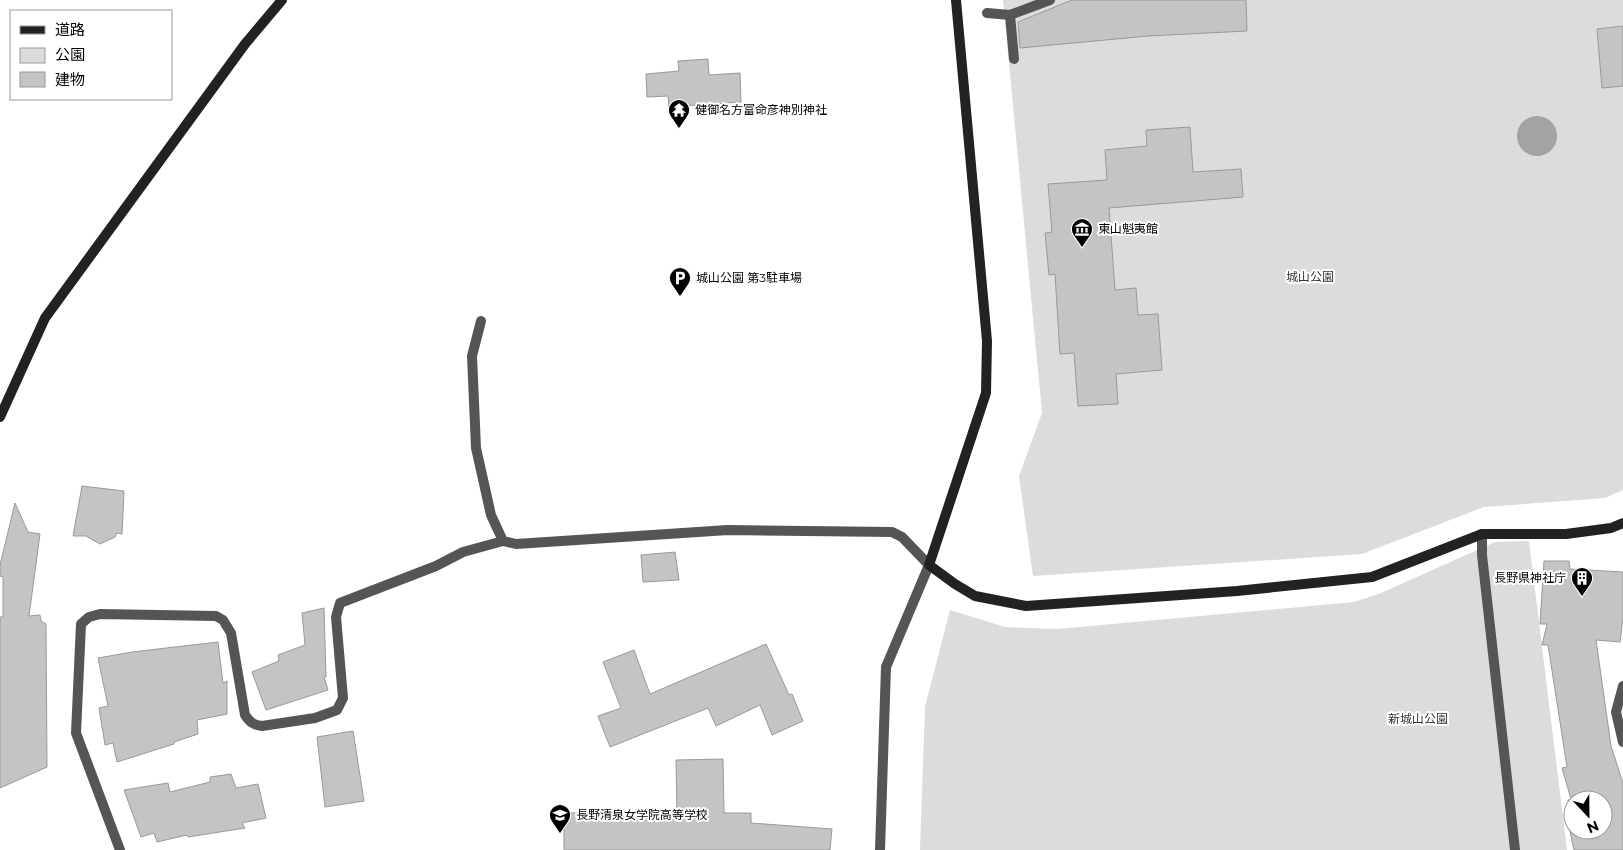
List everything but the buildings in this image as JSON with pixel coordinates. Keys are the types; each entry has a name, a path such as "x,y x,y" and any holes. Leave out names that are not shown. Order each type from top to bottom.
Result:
{"street":[{"path":"0,417 45,318 239,52 282,0"},
{"path":"880,850 886,667 929,564 986,393 988,341 956,0"},
{"path":"987,13 1010,15 1050,0"},
{"path":"1010,15 1014,59"},
{"path":"481,321 472,356 476,448 491,515 503,540"},
{"path":"120,850 76,734 81,624 89,617 100,614 216,616 223,620 231,633 245,715 254,725 262,726 315,718 337,710 343,698 336,617 340,603 436,566 464,552 503,540 516,544 728,530 892,532 902,537 929,564 955,584 975,596 1026,606 1237,590 1372,577 1482,534 1566,534 1611,528 1623,523"},
{"path":"1482,534 1482,556 1515,850"},
{"path":"1623,686 1616,712 1623,742"}],"green space":[{"name":"城山公園","path":"1003,0 1623,0 1623,490 1605,498 1484,507 1362,554 1033,576 1019,476 1042,413"},
{"name":"新城山公園","path":"1529,541 1563,817 1563,840 1566,840 1567,850 920,850 925,707 950,610 1005,627 1057,629 1354,602 1381,593 1495,542"}],"shaded area":[{"path":"1537,116 1551,122 1557,136 1551,150 1537,156 1523,150 1517,136 1523,122"}],"place":[{"name":"健御名方富命彦神別神社","path":"679,129"},
{"name":"東山魁夷館","path":"1082,248"},
{"name":"城山公園 第3駐車場","path":"680,297"},
{"name":"長野県神社庁","path":"1582,597"},
{"name":"長野清泉女学院高等学校","path":"560,834"}]}
